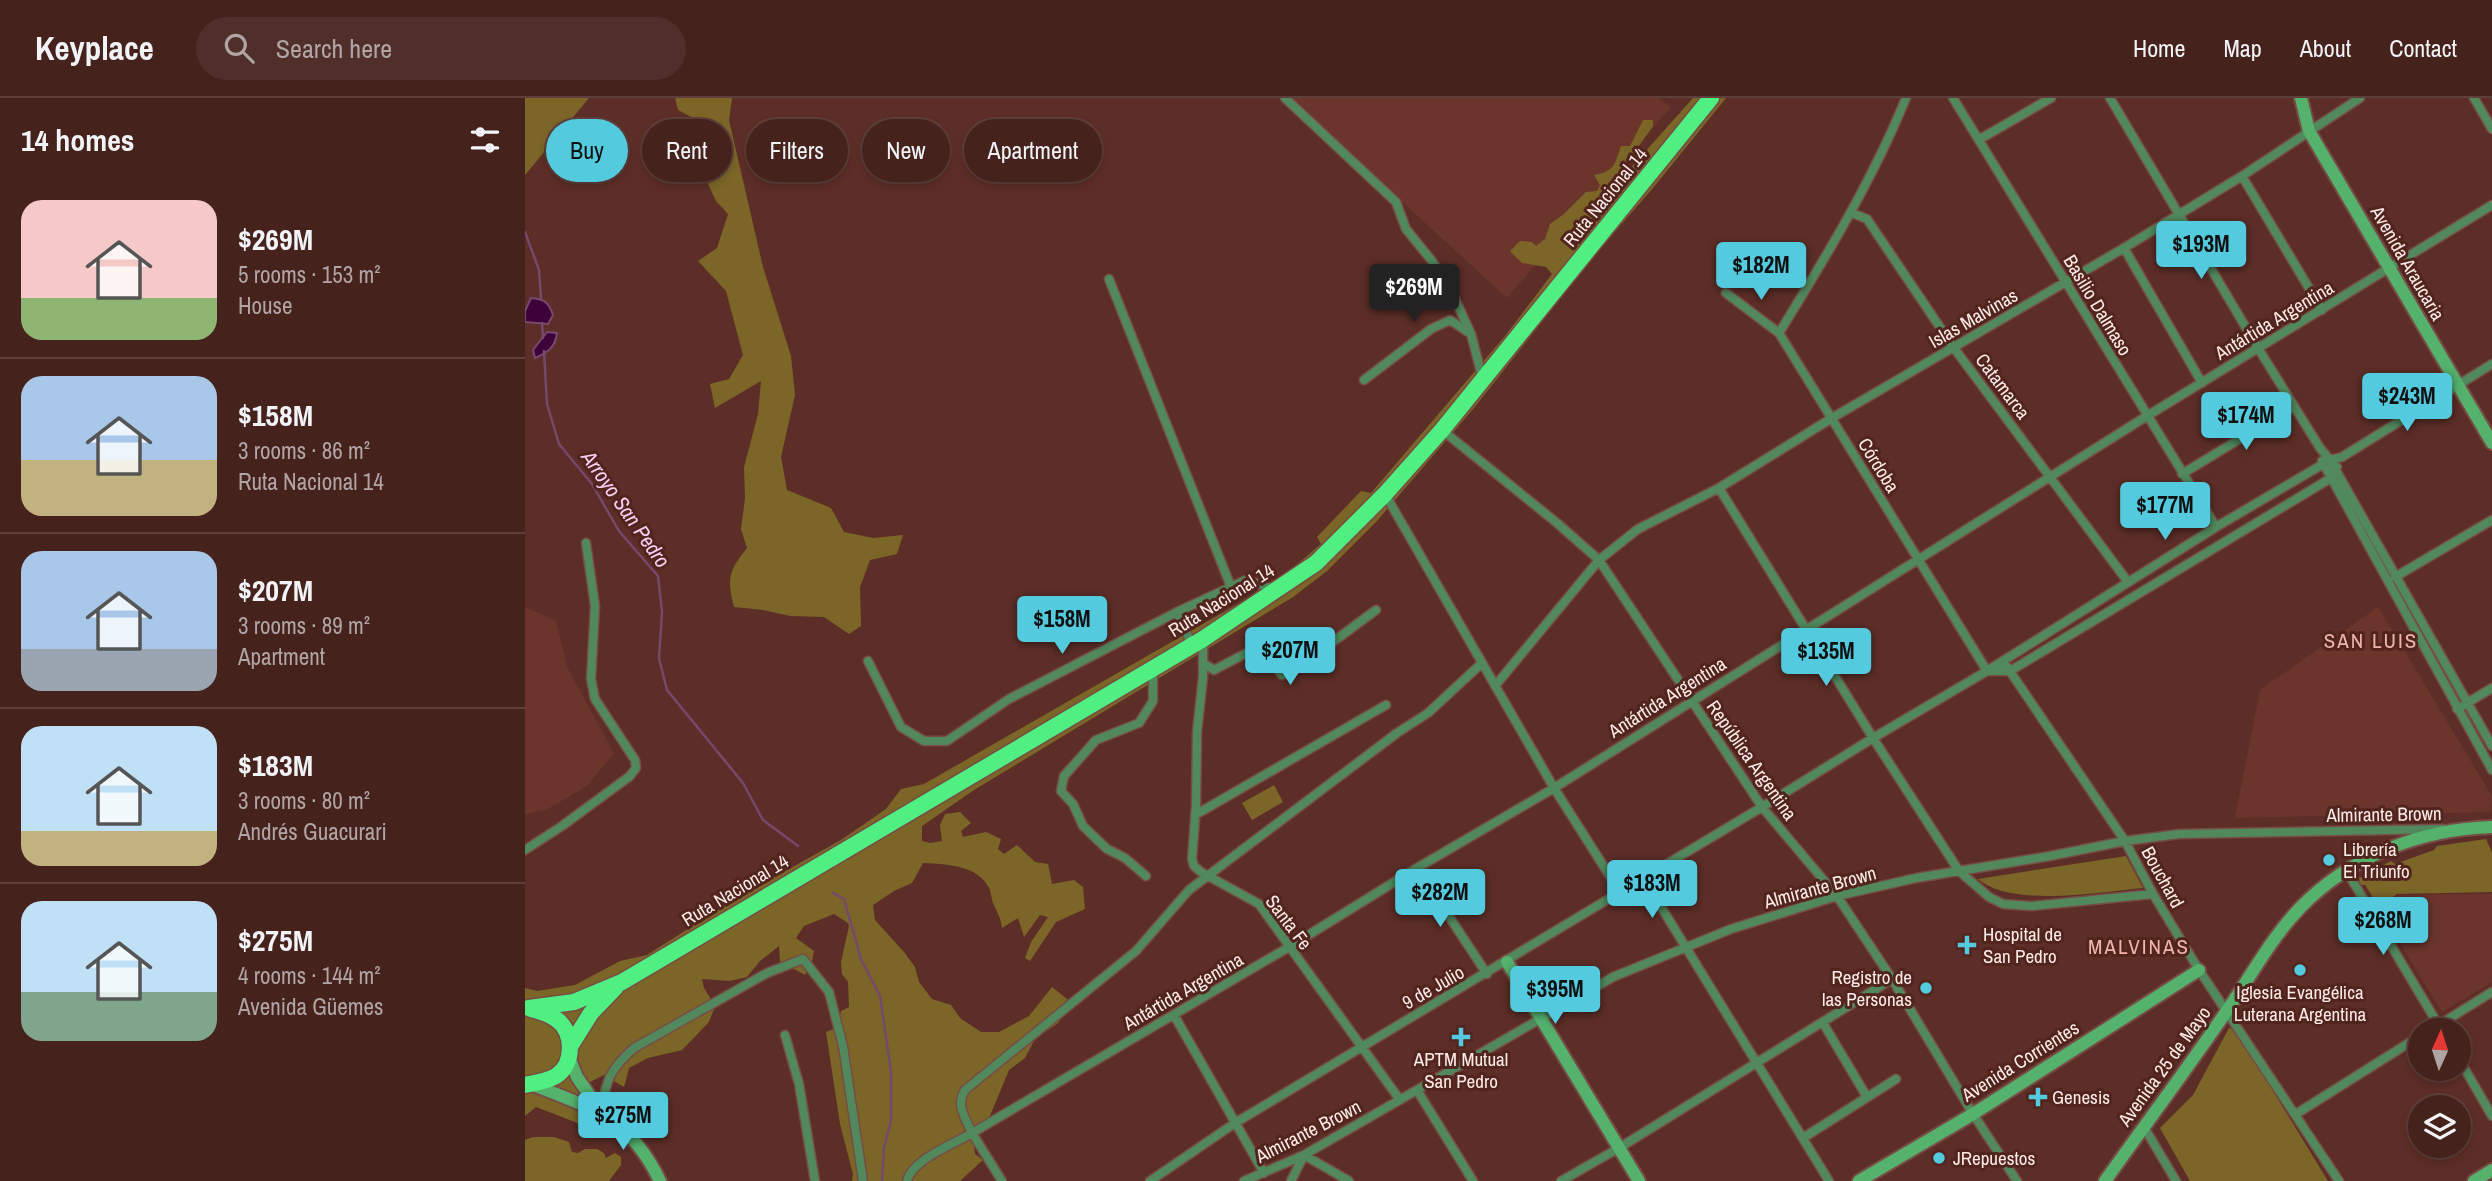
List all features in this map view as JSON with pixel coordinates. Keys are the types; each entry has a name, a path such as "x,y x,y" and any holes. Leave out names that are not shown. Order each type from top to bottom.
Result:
{"highway":[{"name":"Ruta Nacional 14","path":"527,1007 574,1002 622,982 1197,642 1325,555 1385,494 1442,430 1711,98"},
{"name":"Ruta Nacional 14","path":"527,1085 554,1078 561,1072 591,1013 622,982"},
{"path":"527,1007 558,1020 567,1032 570,1051"}],"main road":[{"name":"Avenida Araucaria","path":"2301,98 2309,131 2492,443"},
{"name":"Avenida 25 de Mayo","path":"2105,1181 2271,945 2301,908 2346,870 2404,842 2464,828 2492,827"},
{"path":"1507,962 1639,1181"},
{"name":"Avenida Corrientes","path":"1859,1181 1973,1114 2199,970"},
{"path":"570,1051 577,1077 601,1112 631,1136 645,1152 660,1181"},
{"path":"527,1085 601,1112"},
{"path":"2474,1181 2492,1170"}],"street":[{"path":"1285,98 1396,202 1406,229 1432,261 1455,299 1471,334 1483,380"},
{"path":"1779,334 1852,213 1882,155 1906,98"},
{"name":"Basilio Dalmaso","path":"1953,98 2216,527"},
{"path":"1980,139 2052,98"},
{"path":"2110,98 2257,348 2320,448 2331,478 2492,770"},
{"name":"Islas Malvinas","path":"1495,686 1599,560 1638,529 1719,488 1832,418 2066,283 2242,176 2360,98"},
{"path":"2473,98 2492,129"},
{"path":"2242,176 2322,310"},
{"path":"1862,194 1862,207 1867,219"},
{"name":"Antártida Argentina","path":"907,1181 908,1173 916,1165 1174,1015 1554,788 2050,476 2492,205"},
{"path":"1852,213 1867,219"},
{"name":"Catamarca","path":"1867,219 1954,348 2128,582"},
{"path":"2124,248 2202,383"},
{"path":"1109,279 1231,587"},
{"name":"Córdoba","path":"1726,293 1779,334 1987,671"},
{"path":"1364,380 1431,329 1450,320 1471,334"},
{"name":"9 de Julio","path":"1150,1181 1235,1123 1507,962 1873,737 1987,671 2216,527 2326,462 2342,457 2492,364"},
{"path":"2182,474 2294,406"},
{"name":"República Argentina","path":"1442,430 1599,560 1762,807 1837,895 2017,1181"},
{"name":"9 de Julio","path":"2331,478 2342,457"},
{"path":"2326,462 2335,469 2492,746"},
{"path":"1987,671 2010,671 2331,478"},
{"path":"1719,488 1959,871 1989,897 2003,904 2031,905 2153,894"},
{"path":"1385,494 1554,788 1620,892"},
{"path":"2388,582 2492,520"},
{"path":"525,850 562,827 630,776 636,768 635,760 595,699 591,679 595,606 586,543"},
{"path":"868,661 901,727 924,741 947,741 1009,699 1177,612 1246,580 1277,590"},
{"path":"1203,663 1214,670 1258,647 1266,652 1282,675 1295,670 1375,610"},
{"path":"1177,612 1197,642 1203,663 1192,859 1194,866 1207,876"},
{"name":"Bouchard","path":"2003,660 2125,841 2199,970 2339,1181"},
{"path":"1002,1181 972,1133 960,1105 959,1098 965,1090 1136,951 1189,890 1397,733 1428,713 1482,663"},
{"path":"1146,876 1125,858 1107,849 1083,827 1073,804 1061,792 1064,776 1096,740 1139,723 1153,701 1153,667"},
{"path":"2457,709 2492,688"},
{"path":"1195,815 1386,705"},
{"name":"Almirante Brown","path":"1244,1181 1304,1155 1612,976 1731,929 1837,895 2125,841 2179,834 2464,828"},
{"path":"1417,868 1487,974"},
{"path":"2346,870 2435,1018"},
{"name":"Santa Fe","path":"1207,876 1259,904 1400,1100"},
{"path":"1644,879 1829,1181"},
{"path":"601,1112 606,1081 617,1063 633,1048 767,973 803,959 829,992 843,1046 863,1181"},
{"path":"1561,1181 1619,1149 1892,979"},
{"path":"2455,1018 2492,992"},
{"path":"1174,1015 1264,1173"},
{"path":"1823,1023 1867,1097"},
{"path":"785,1035 799,1084 815,1181"},
{"path":"2297,1114 2408,1045"},
{"path":"1803,1138 1896,1079"},
{"path":"2471,1080 2492,1116"},
{"path":"1417,1090 1473,1181"},
{"path":"2144,1127 2176,1181"},
{"path":"1291,1181 1304,1155 1349,1181"}],"shaded area":[{"path":"525,98 589,98 572,119 546,119 546,150 525,175"},
{"path":"675,98 732,98 729,119 695,119 678,110"},
{"path":"1289,98 1658,98 1671,107 1507,298"},
{"path":"1693,98 1726,98 1592,258 1474,408 1376,522 1327,571 1293,597 974,790 922,826 922,841 942,841 940,825 945,814 960,812 971,823 961,831 963,837 986,832 1001,839 998,849 1004,854 1017,845 1035,862 1048,864 1052,884 1074,880 1083,887 1085,909 1056,922 1030,961 1025,958 1031,942 1048,917 1040,915 1024,937 1018,918 1002,928 988,886 983,879 968,870 950,865 923,863 912,883 873,905 875,920 915,967 919,982 932,999 951,1005 960,1018 981,1032 999,1032 1029,1016 1052,987 1072,1003 1058,1023 1035,1039 1025,1058 1009,1070 987,1123 972,1134 975,1154 983,1160 960,1181 852,1181 853,1174 840,1124 826,1032 837,1028 841,1011 849,1007 848,982 842,974 841,962 849,926 834,914 804,926 796,938 814,951 805,975 780,961 779,946 760,961 747,977 730,981 702,979 704,988 715,1006 709,1022 682,1050 648,1058 629,1068 624,1087 604,1075 588,1083 620,1119 604,1138 575,1122 536,1107 525,1116 525,988 537,991 575,985 620,961 647,955 735,899 841,840 886,809 901,789 924,784 1243,601 1294,567 1321,544 1317,537 1361,491 1371,493 1505,336 1552,274 1546,267 1522,263 1510,251 1520,241 1532,242 1536,246 1545,239 1550,224 1586,192 1597,191 1600,185 1594,175 1606,172 1613,166 1621,146 1630,146 1643,120 1653,120 1653,126 1622,170 1620,180"},
{"path":"732,133 763,267 791,356 795,395 781,457 787,490 831,508 844,532 873,538 903,535 897,554 870,560 860,587 861,626 849,634 824,617 790,616 734,607 730,582 736,563 747,548 741,529 745,498 744,467 758,414 761,381 715,408 710,384 729,379 743,355 726,291 698,261 717,248 728,214 716,201 708,184 732,182"},
{"path":"531,298 540,299 550,307 553,315 548,324 525,322 525,311"},
{"path":"547,332 557,333 555,342 535,358 533,350"},
{"path":"525,607 556,621 567,667 614,753 587,786 546,810 525,814"},
{"path":"2378,607 2492,796 2491,812 2235,818 2260,690"},
{"path":"1274,785 1283,802 1252,820 1242,803"},
{"path":"2486,839 2492,853 2492,892 2397,894 2375,909 2377,904 2365,885 2360,885 2359,878 2391,861 2395,864 2434,850 2437,846"},
{"path":"2126,856 2143,888 2081,895 2034,896 1993,888 1978,879"},
{"path":"2492,894 2492,982 2442,1012 2378,908 2398,895"},
{"path":"2229,1028 2235,1029 2328,1181 2190,1181 2160,1128 2193,1095"},
{"path":"533,1137 554,1137 569,1142 572,1152 597,1149 604,1153 606,1158 615,1153 621,1157 621,1165 609,1181 525,1181 525,1140"}],"waterway":[{"name":"Arroyo San Pedro","path":"525,232 539,270 541,299"},
{"name":"Arroyo San Pedro","path":"542,323 543,338"},
{"name":"Arroyo San Pedro","path":"544,351 547,404 559,444 592,484 619,531 658,576 662,612 659,658 667,690 743,783 763,820 798,846"},
{"name":"Arroyo San Pedro","path":"833,893 844,899 861,959 880,996 891,1071 891,1121 884,1147 882,1181"}],"place":[{"name":"Librería El Triunfo","path":"2329,860"},
{"name":"Hospital de San Pedro","path":"1967,945"},
{"name":"Iglesia Evangélica Luterana Argentina","path":"2300,970"},
{"name":"Registro de las Personas","path":"1926,988"},
{"name":"APTM Mutual San Pedro","path":"1461,1037"},
{"name":"Genesis","path":"2038,1097"},
{"name":"JRepuestos","path":"1939,1158"}],"district":[{"name":"SAN LUIS","path":"2371,640"},
{"name":"MALVINAS","path":"2139,946"}]}
